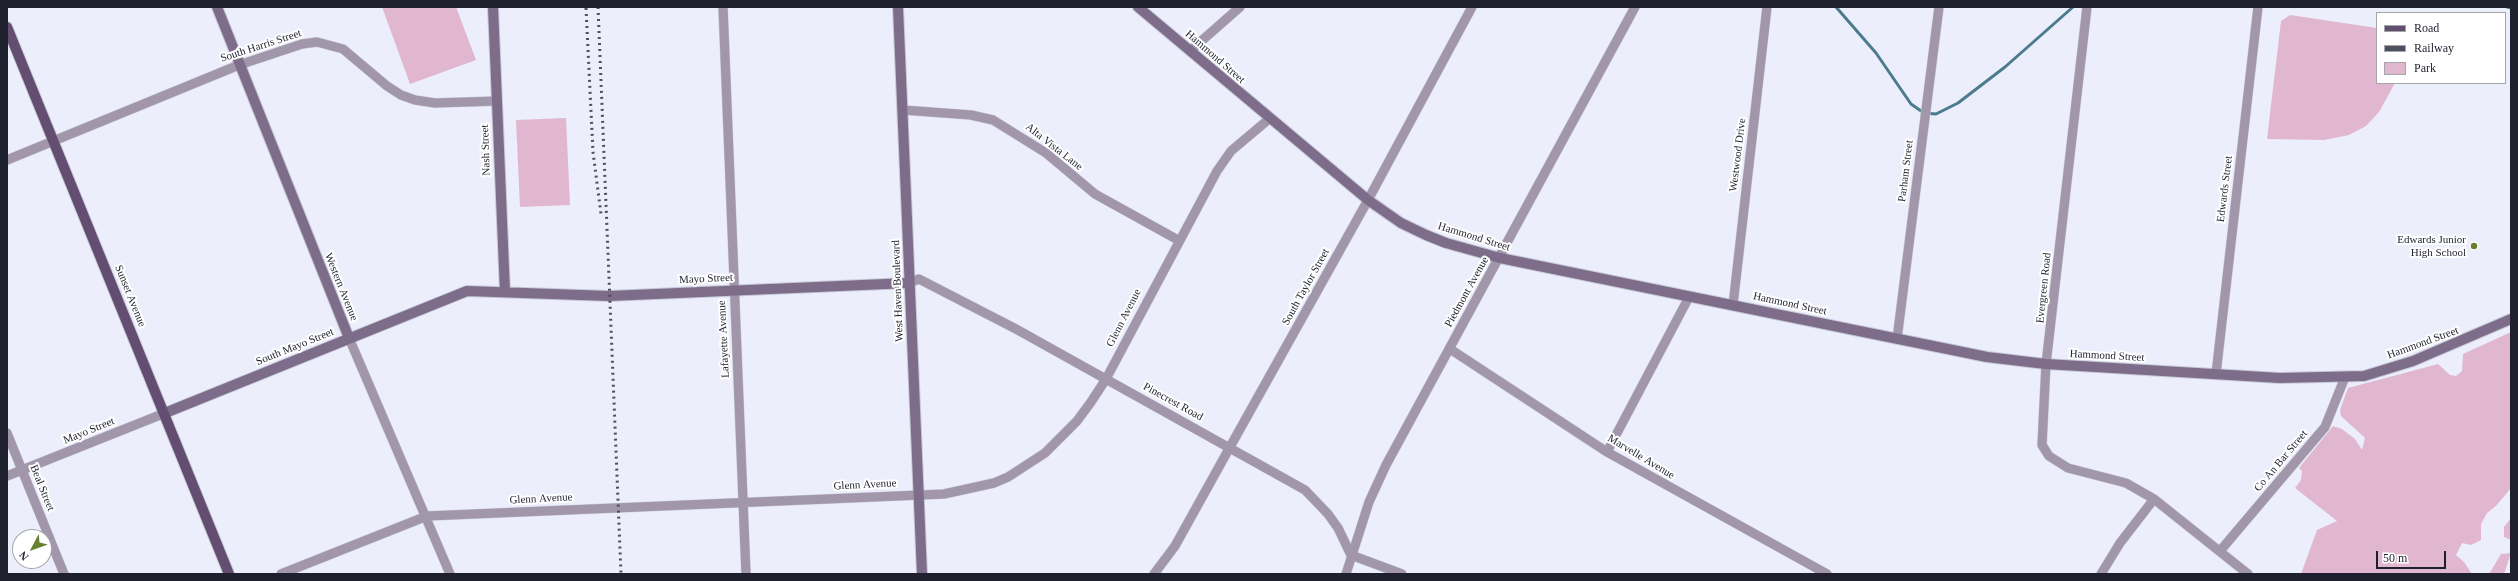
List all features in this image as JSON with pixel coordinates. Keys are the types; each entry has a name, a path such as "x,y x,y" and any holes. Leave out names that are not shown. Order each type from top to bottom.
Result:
{"main road":[{"name":"Sunset Avenue","path":"7,27 165,413 229,574"}],"street":[{"name":"Western Avenue","path":"217,7 349,338 427,516 450,574"},
{"name":"Nash Street","path":"493,7 505,292"},
{"name":"Lafayette Avenue","path":"723,7 746,574"},
{"name":"West Haven Boulevard","path":"898,7 922,574"},
{"name":"Hammond Street","path":"1138,7 1269,120 1368,200 1401,222 1426,235 1446,243 1500,258 1987,357 2046,364 2280,378 2364,376 2413,361 2511,319"},
{"path":"1190,51 1240,7"},
{"name":"South Taylor Street","path":"1154,574 1175,546 1368,200 1472,7"},
{"name":"Piedmont Avenue","path":"1346,574 1369,502 1380,477 1635,7"},
{"name":"Westwood Drive","path":"1733,305 1767,7"},
{"name":"Parham Street","path":"1897,339 1939,7"},
{"name":"Evergreen Road","path":"2087,7 2046,364 2041,432 2042,445 2049,456 2068,468 2126,483 2154,499 2248,574"},
{"name":"Edwards Street","path":"2216,374 2258,7"},
{"name":"South Harris Street","path":"7,160 239,65 302,44 317,42 343,48 351,53 401,96 435,102 497,101"},
{"name":"Alta Vista Lane","path":"903,110 971,114 993,120 1046,153 1095,194 1178,240"},
{"name":"Glenn Avenue","path":"282,574 427,516 944,494 994,483 1026,467 1045,453 1077,421 1106,379 1178,240 1217,171 1231,151 1269,120"},
{"name":"Pinecrest Road","path":"909,284 919,279 1016,329 1305,490 1328,514 1338,528 1351,555"},
{"name":"Mayo Street","path":"505,292 609,296 909,284"},
{"name":"South Mayo Street","path":"165,413 467,291 505,292"},
{"path":"1607,452 1689,297"},
{"name":"Marvelle Avenue","path":"1450,349 1607,452 1826,574"},
{"name":"Co An Bar Street","path":"2220,551 2325,427 2345,376"},
{"name":"Mayo Street","path":"7,476 165,413"},
{"name":"Beal Street","path":"7,432 64,574"},
{"path":"2101,574 2120,543 2154,499"},
{"path":"1351,555 1402,574"}],"green space":[{"path":"382,7 456,7 476,60 410,84"},
{"path":"2290,15 2376,28 2376,84 2394,84 2379,112 2366,126 2349,135 2324,140 2267,139 2281,21"},
{"path":"566,118 570,205 520,207 516,120"},
{"path":"2511,332 2511,488 2496,506 2487,513 2481,524 2481,540 2471,545 2462,543 2456,555 2464,562 2472,574 2301,574 2317,530 2337,521 2295,488 2301,480 2302,471 2299,468 2333,426 2342,429 2355,439 2362,450 2365,438 2341,416 2340,410 2348,388 2438,364 2450,375 2456,376 2462,371 2463,354"},
{"path":"2511,518 2511,540 2504,537 2504,527"},
{"path":"2511,553 2504,574 2489,574 2501,554"}],"waterway":[{"path":"1836,7 1876,53 1911,104 1924,113 1936,114 1958,103 2005,67 2073,7"},
{"path":"2507,7 2511,8"}],"railway":[{"path":"598,7 621,574"},
{"path":"586,8 593,152 601,214"}],"place":[{"name":"Edwards Junior High School","path":"2474,246"}]}
